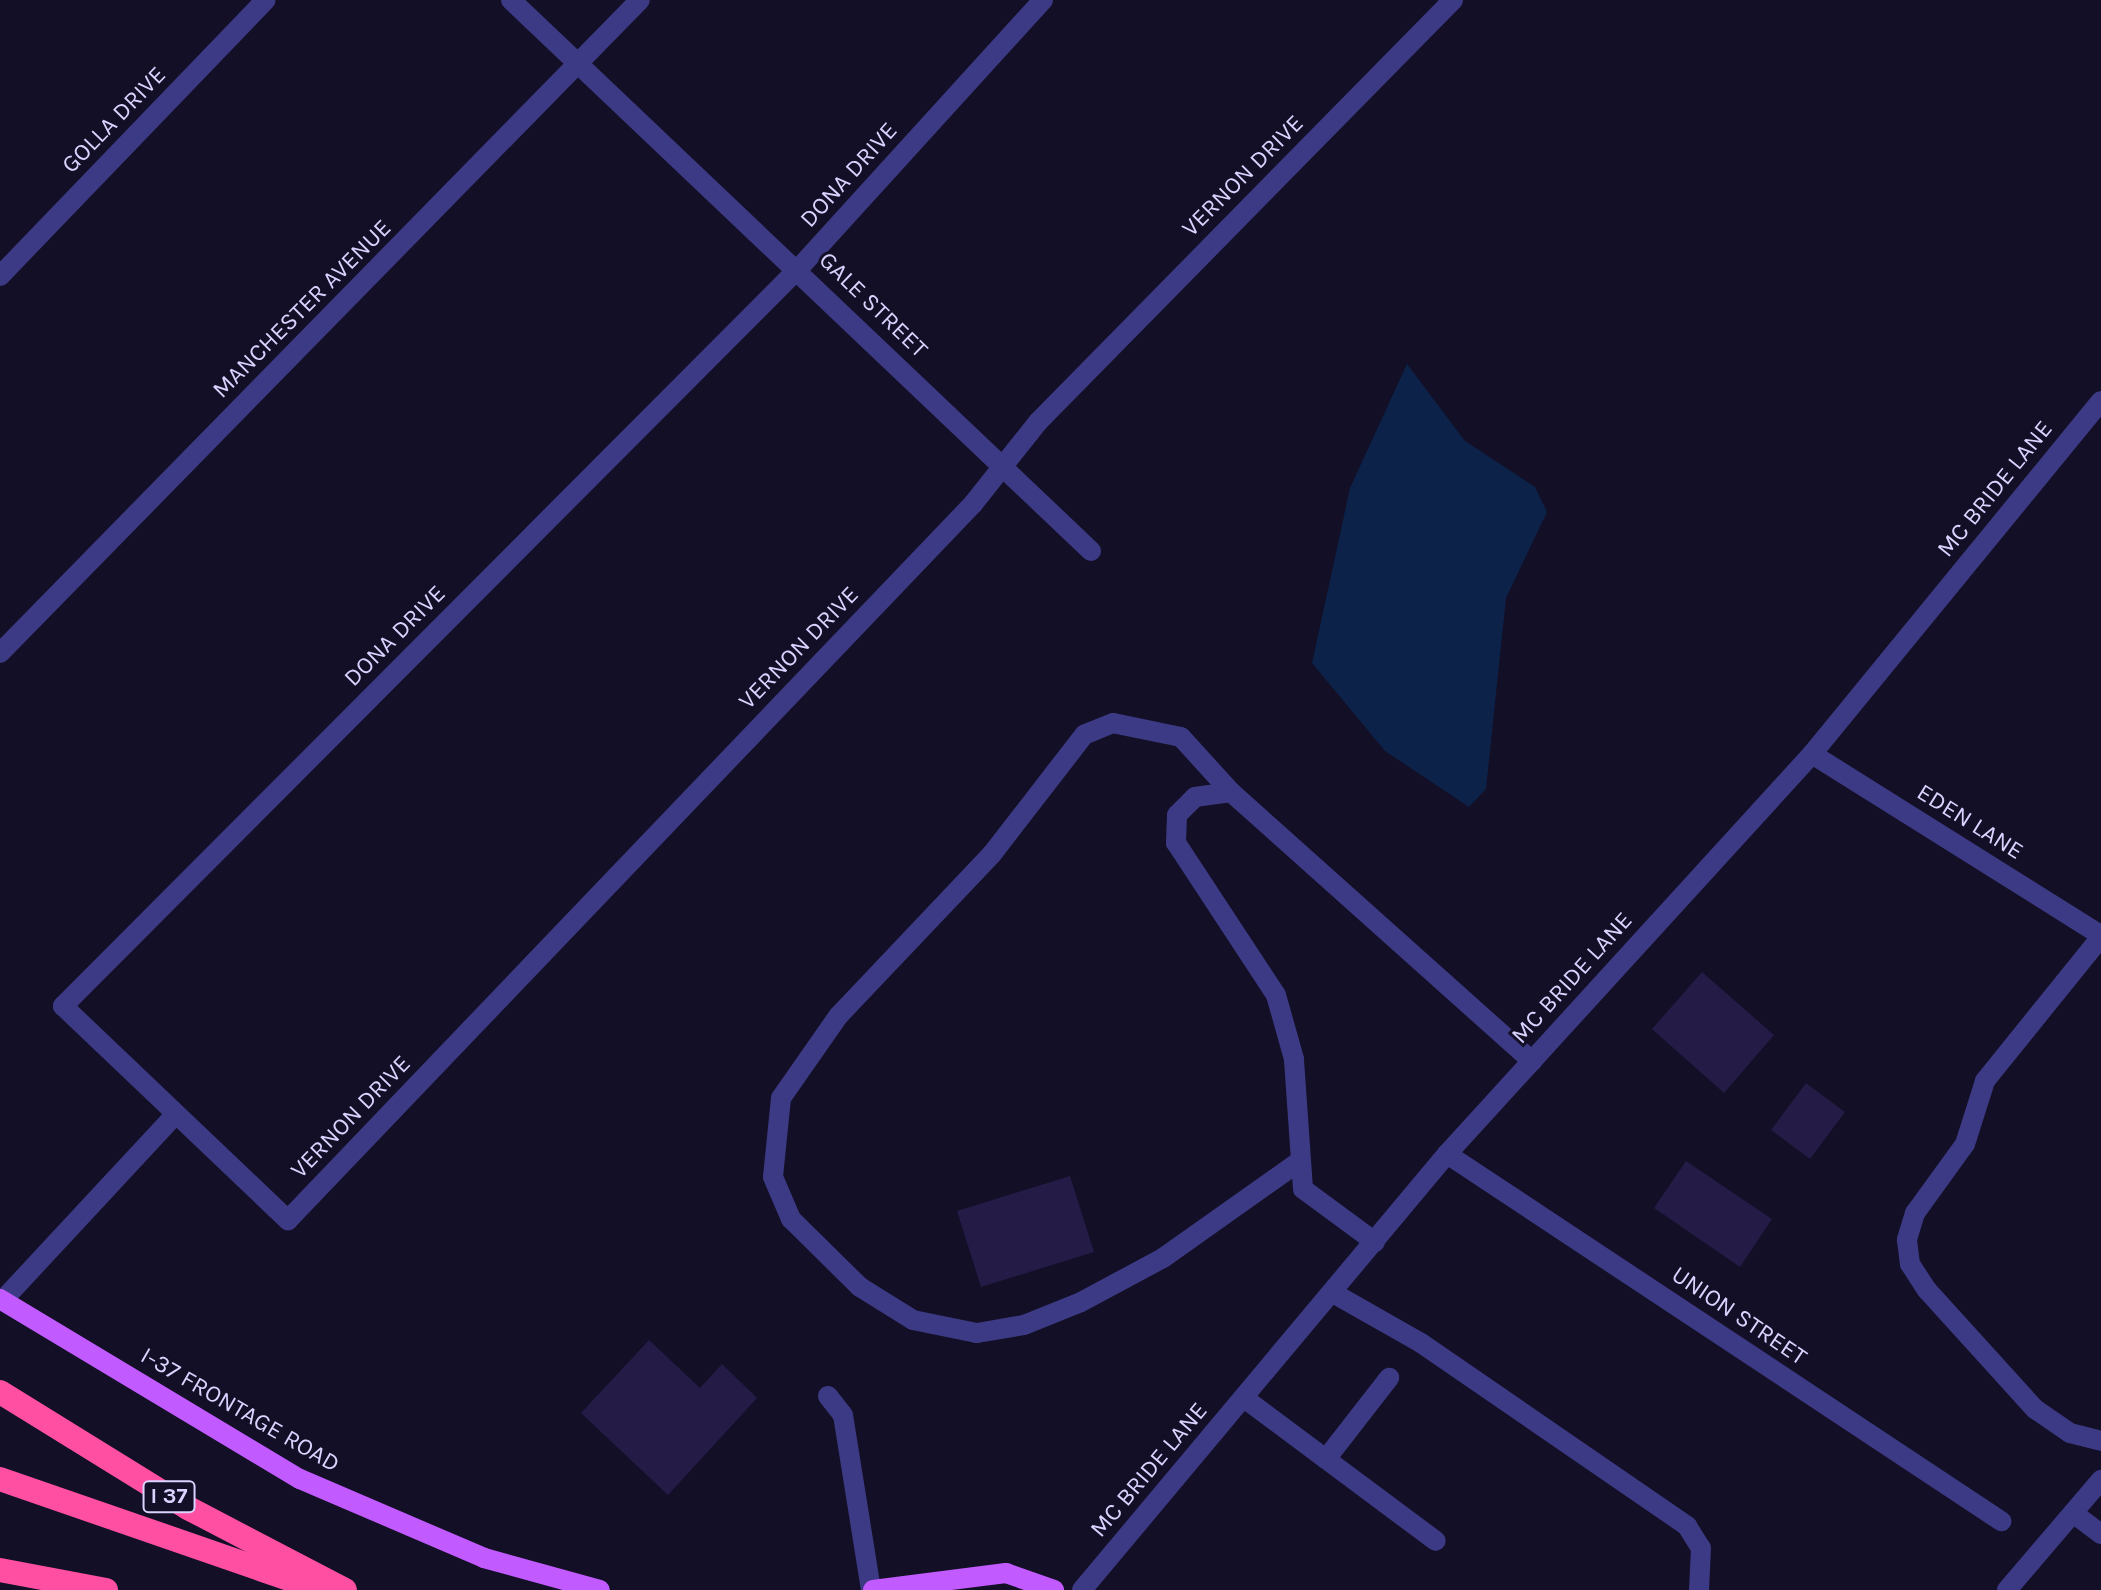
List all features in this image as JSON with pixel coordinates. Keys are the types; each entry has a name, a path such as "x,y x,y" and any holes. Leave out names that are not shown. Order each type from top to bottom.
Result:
{"highway":[{"name":"I 37","path":"0,1392 188,1508 345,1590"},
{"path":"0,1479 320,1590"},
{"path":"0,1570 106,1590"}],"main road":[{"name":"I-37 FRONTAGE ROAD","path":"1,1300 300,1479 484,1558 600,1590"},
{"path":"872,1590 962,1585 1006,1573 1054,1590"}],"street":[{"name":"GOLLA DRIVE","path":"0,276 266,0"},
{"name":"GALE STREET","path":"511,0 798,269 1002,469 1091,551"},
{"name":"MANCHESTER AVENUE","path":"0,653 640,0"},
{"name":"DONA DRIVE","path":"176,1114 63,1006 798,269 1043,0"},
{"name":"VERNON DRIVE","path":"176,1114 288,1220 1002,469 1038,422 1453,0"},
{"name":"MC BRIDE LANE","path":"1082,1590 1447,1154 1812,754 2101,401"},
{"path":"1297,1163 1163,1258 1081,1302 1024,1325 977,1333 913,1320 860,1287 791,1219 773,1177 781,1098 839,1015 992,854 1084,735 1113,723 1181,737 1231,792 1532,1061"},
{"name":"EDEN LANE","path":"1812,754 2101,936"},
{"path":"1231,792 1195,797 1177,815 1176,843 1276,995 1294,1059 1297,1163 1303,1189 1375,1242"},
{"path":"2101,936 1985,1081 1965,1144 1915,1213 1907,1240 1910,1264 1927,1290 2013,1386 2070,1433 2101,1441"},
{"path":"1,1300 176,1114"},
{"name":"UNION STREET","path":"1447,1154 2001,1521"},
{"path":"1333,1293 1421,1343 1687,1526 1701,1548 1699,1590"},
{"path":"1326,1459 1389,1378"},
{"path":"828,1396 843,1415 872,1590"},
{"path":"1244,1398 1436,1541"},
{"path":"2007,1590 2101,1480"},
{"path":"2073,1513 2101,1534"}],"water":[{"path":"1407,364 1465,441 1535,487 1547,512 1506,598 1486,789 1469,807 1385,751 1312,663 1350,488"}],"building":[{"path":"1702,972 1774,1035 1724,1093 1652,1029"},
{"path":"1806,1083 1845,1112 1810,1159 1771,1130"},
{"path":"1686,1161 1772,1219 1740,1267 1654,1208"},
{"path":"1070,1176 1094,1252 981,1287 957,1211"},
{"path":"649,1340 700,1388 722,1364 757,1398 668,1495 581,1413"}]}
